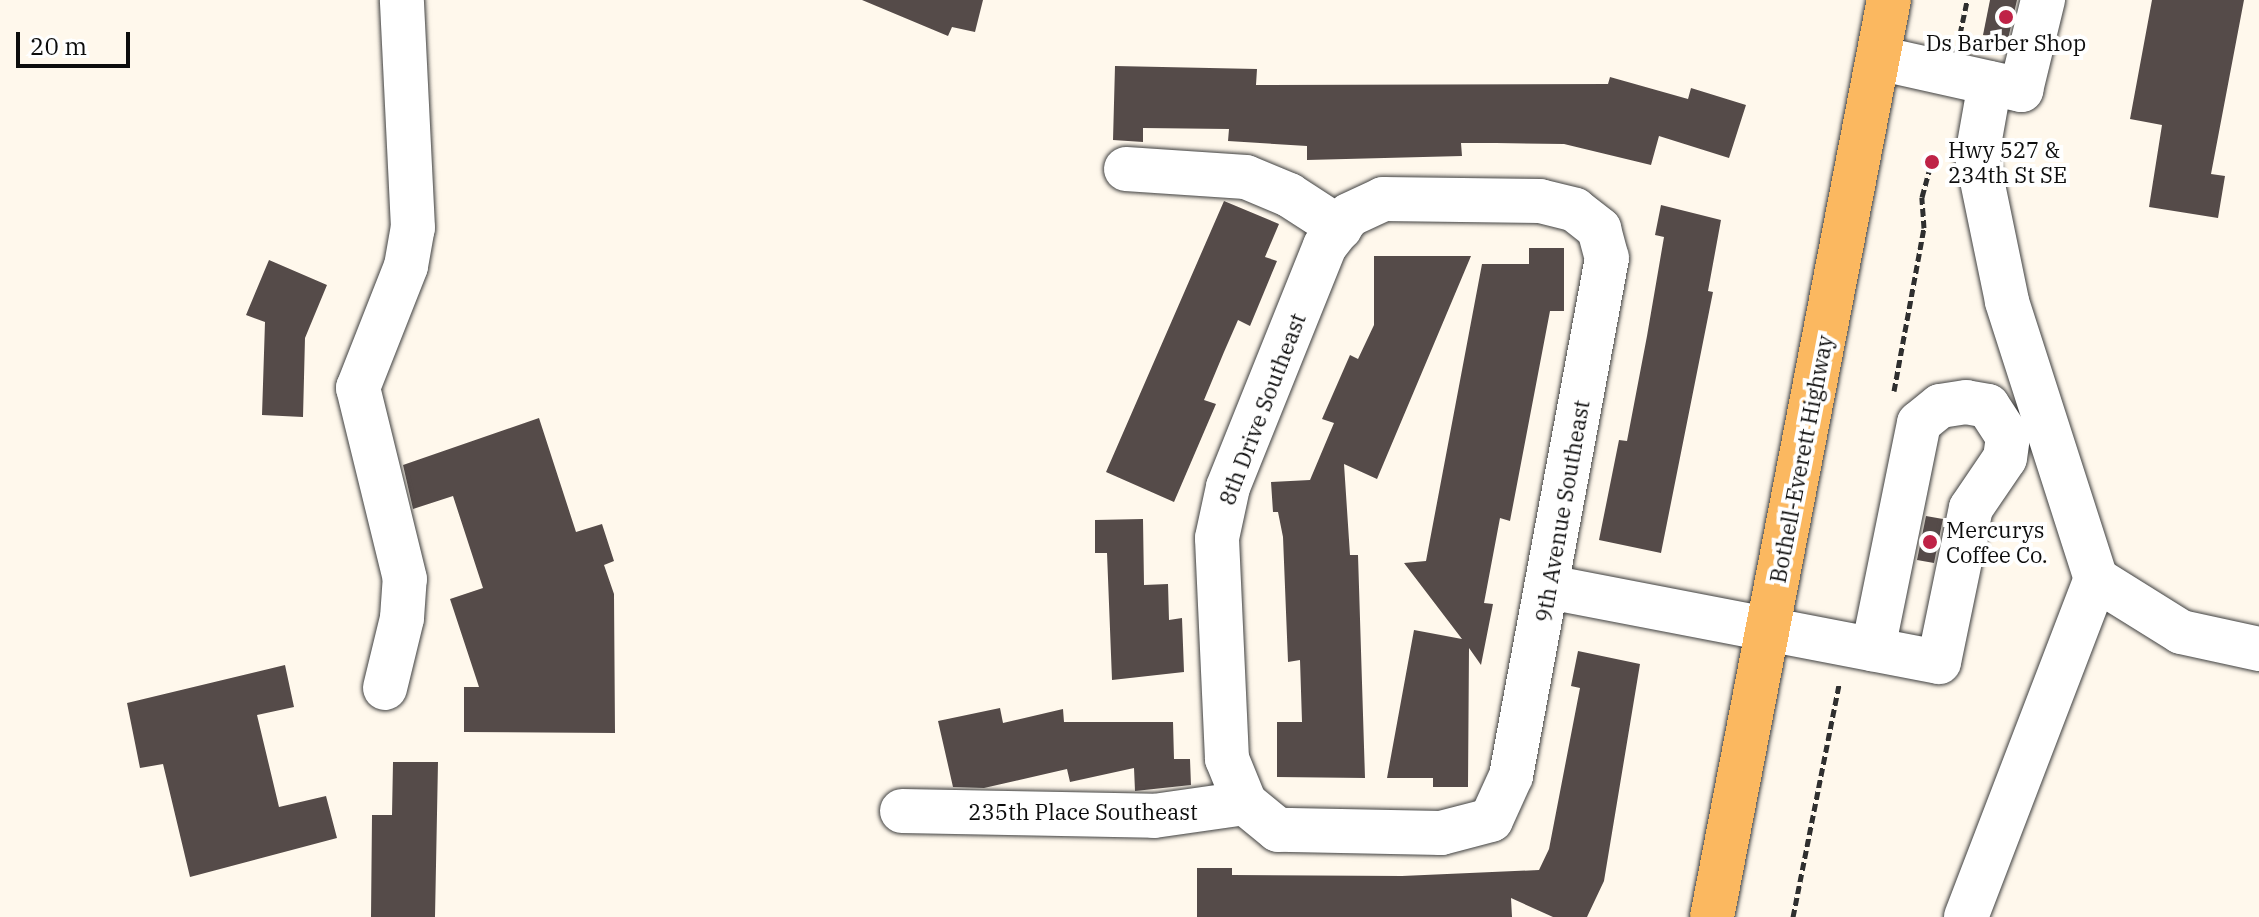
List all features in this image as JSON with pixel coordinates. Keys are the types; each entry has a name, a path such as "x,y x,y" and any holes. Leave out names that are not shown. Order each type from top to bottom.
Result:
{"main road":[{"name":"Bothell-Everett Highway","path":"1712,917 1889,0"}],"street":[{"path":"385,688 402,618 405,579 358,388 406,266 413,228 402,0"},
{"path":"1878,58 2021,90 2043,0"},
{"path":"1966,917 2096,579 2007,301 1977,156 1990,83"},
{"path":"1126,169 1246,177 1344,222"},
{"name":"9th Avenue Southeast","path":"1245,803 1278,830 1441,833 1491,820 1511,776 1549,587 1607,258 1599,229 1575,210 1540,201 1383,199 1344,222"},
{"name":"8th Drive Southeast","path":"1245,803 1227,759 1217,538 1228,487 1325,246 1344,222"},
{"path":"1549,587 1939,662 1971,508 2005,458 2008,437 1988,406 1966,402 1940,406 1919,423 1873,649"},
{"path":"2096,579 2181,632 2259,649"},
{"name":"235th Place Southeast","path":"902,811 1154,816 1245,803"}],"building":[{"path":"862,0 983,0 975,32 952,27 948,36"},
{"name":"Ds Barber Shop","path":"1990,0 2017,0 2008,39 1983,35"},
{"path":"2152,0 2244,0 2211,174 2225,176 2218,218 2149,207 2162,125 2130,119"},
{"path":"1115,66 1257,69 1256,85 1608,84 1610,77 1688,99 1691,88 1746,105 1729,158 1659,136 1651,165 1564,144 1496,143 1461,143 1462,156 1307,160 1307,146 1228,141 1229,129 1143,128 1143,142 1113,140"},
{"path":"1224,201 1279,224 1265,257 1277,261 1250,326 1238,320 1224,352 1204,400 1216,404 1174,502 1106,472"},
{"path":"1661,205 1721,220 1708,291 1713,292 1661,553 1599,540 1619,440 1627,441 1647,336 1664,237 1655,235"},
{"path":"1529,248 1564,248 1564,311 1550,311 1510,521 1500,518 1484,603 1493,604 1481,665 1469,648 1468,787 1433,787 1433,778 1387,778 1414,630 1462,639 1404,563 1426,561 1482,264 1529,264"},
{"path":"1374,256 1471,256 1377,479 1344,464 1350,555 1358,555 1365,778 1277,777 1277,722 1302,722 1300,660 1288,662 1283,537 1278,512 1273,512 1271,482 1310,480 1334,423 1322,419 1350,355 1358,359 1374,325"},
{"path":"269,260 327,285 305,338 303,417 262,415 265,322 246,315"},
{"path":"539,418 576,532 602,524 614,561 604,565 614,594 615,733 464,732 464,687 479,687 450,599 483,588 453,496 413,509 403,465"},
{"path":"1926,516 1943,519 1934,563 1917,560"},
{"path":"1143,519 1144,585 1168,584 1169,620 1182,618 1184,672 1112,680 1107,553 1095,553 1095,520"},
{"path":"1578,651 1640,664 1604,881 1587,917 1553,917 1511,898 1512,917 1197,917 1197,868 1232,868 1232,875 1402,876 1539,870 1549,849 1580,688 1571,686"},
{"path":"285,665 294,707 257,715 279,807 326,796 337,838 190,877 163,764 140,768 127,703"},
{"path":"1000,708 1003,723 1063,709 1064,722 1173,722 1174,759 1190,759 1191,785 1135,791 1134,768 1070,782 1067,769 984,788 953,787 938,721"},
{"path":"393,762 438,762 435,917 371,917 372,815 392,815"}],"place":[{"name":"Ds Barber Shop","path":"2006,17"},
{"name":"Hwy 527 & 234th St SE","path":"1932,162"},
{"name":"Mercurys Coffee Co.","path":"1930,542"}]}
